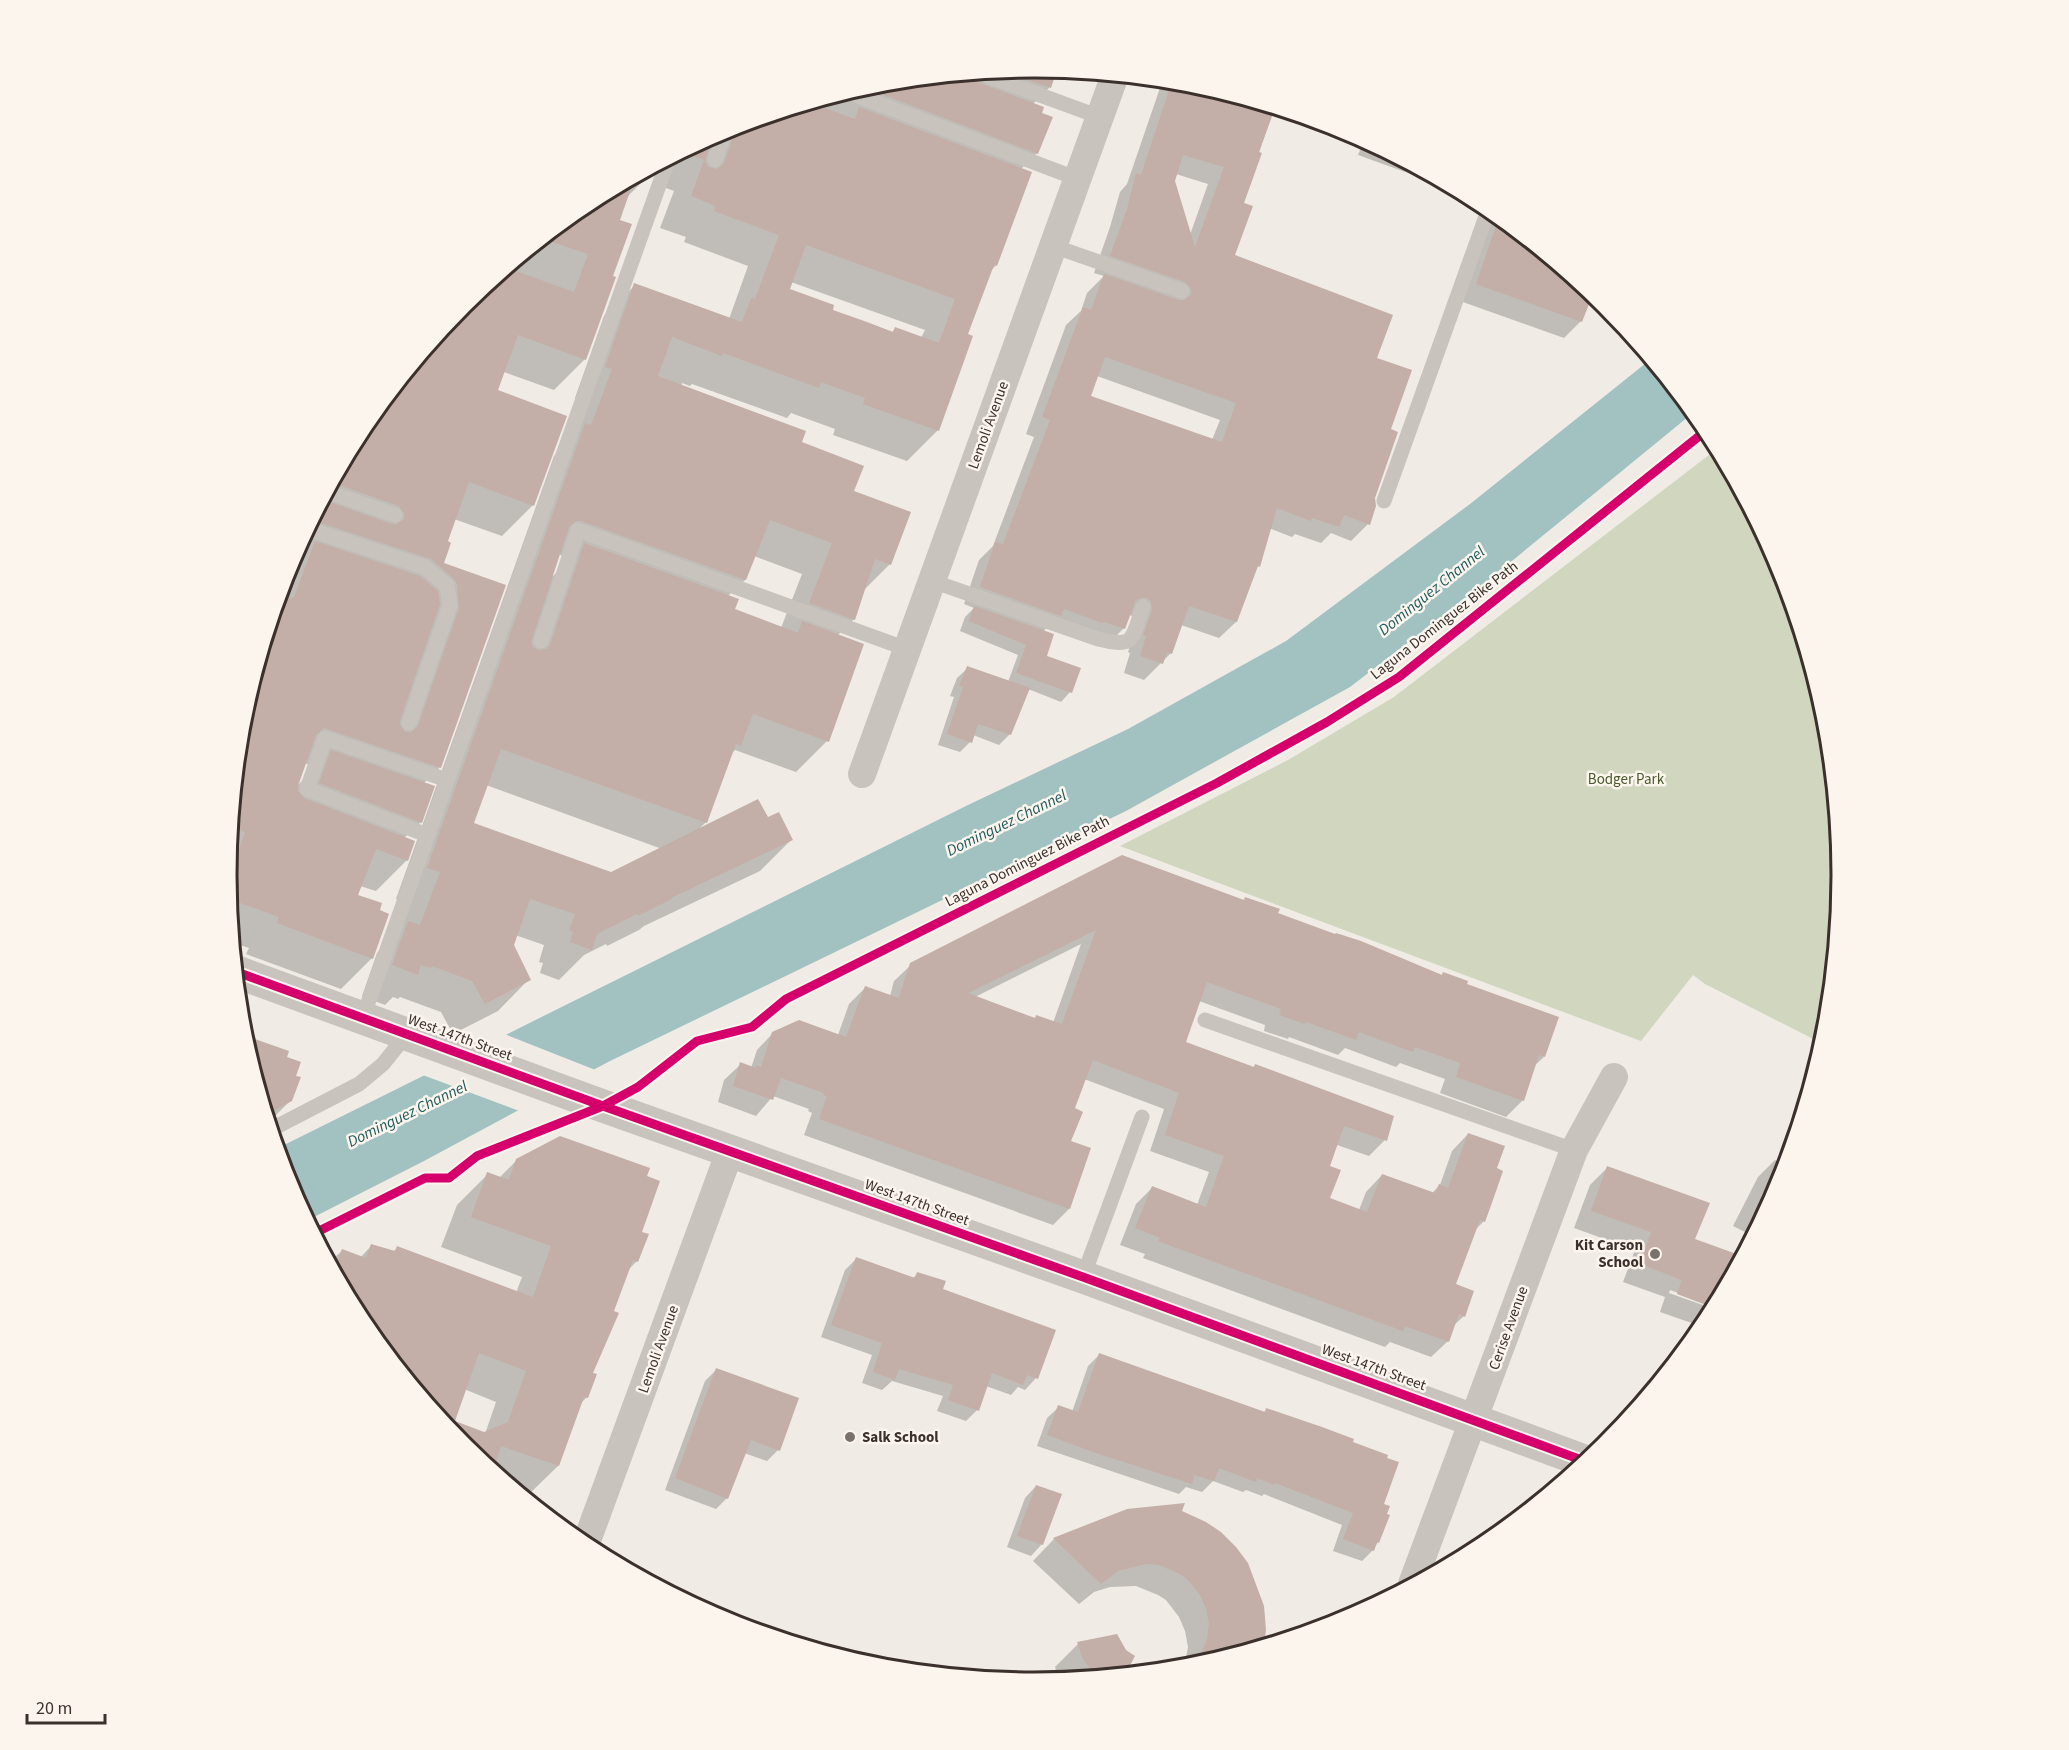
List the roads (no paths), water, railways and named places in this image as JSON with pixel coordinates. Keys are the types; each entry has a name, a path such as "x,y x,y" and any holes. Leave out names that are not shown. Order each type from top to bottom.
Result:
{"street":[{"name":"Lemoli Avenue","path":"862,774 1112,82"},
{"name":"West 147th Street","path":"244,974 1578,1458"},
{"name":"Cerise Avenue","path":"1416,1574 1574,1150 1614,1077"},
{"name":"Lemoli Avenue","path":"589,1536 730,1151"}],"lane":[{"path":"997,79 1100,117"},
{"path":"862,97 1078,179"},
{"path":"716,160 722,143"},
{"path":"363,1017 665,169"},
{"path":"1384,501 1485,218"},
{"path":"1053,246 1182,291"},
{"path":"334,494 395,515"},
{"path":"541,641 578,530 907,649"},
{"path":"316,531 425,567 447,586 450,605 409,723"},
{"path":"932,581 1117,644 1125,644 1131,639 1143,607"},
{"path":"427,835 307,789 325,738 447,780"},
{"path":"1205,1020 1574,1150"},
{"path":"278,1126 359,1084 383,1065 407,1034"},
{"path":"1083,1277 1142,1117"}],"water":[{"name":"Dominguez Channel","path":"1645,364 1687,418 1474,592 1350,687 1126,811 608,1062 315,1217 285,1145 968,805 1128,729 1286,641 1470,504"}],"place":[{"name":"Kit Carson School","path":"1655,1254"},
{"name":"Salk School","path":"850,1437"}],"park label":[{"name":"Bodger Park","path":"1626,779"}]}
